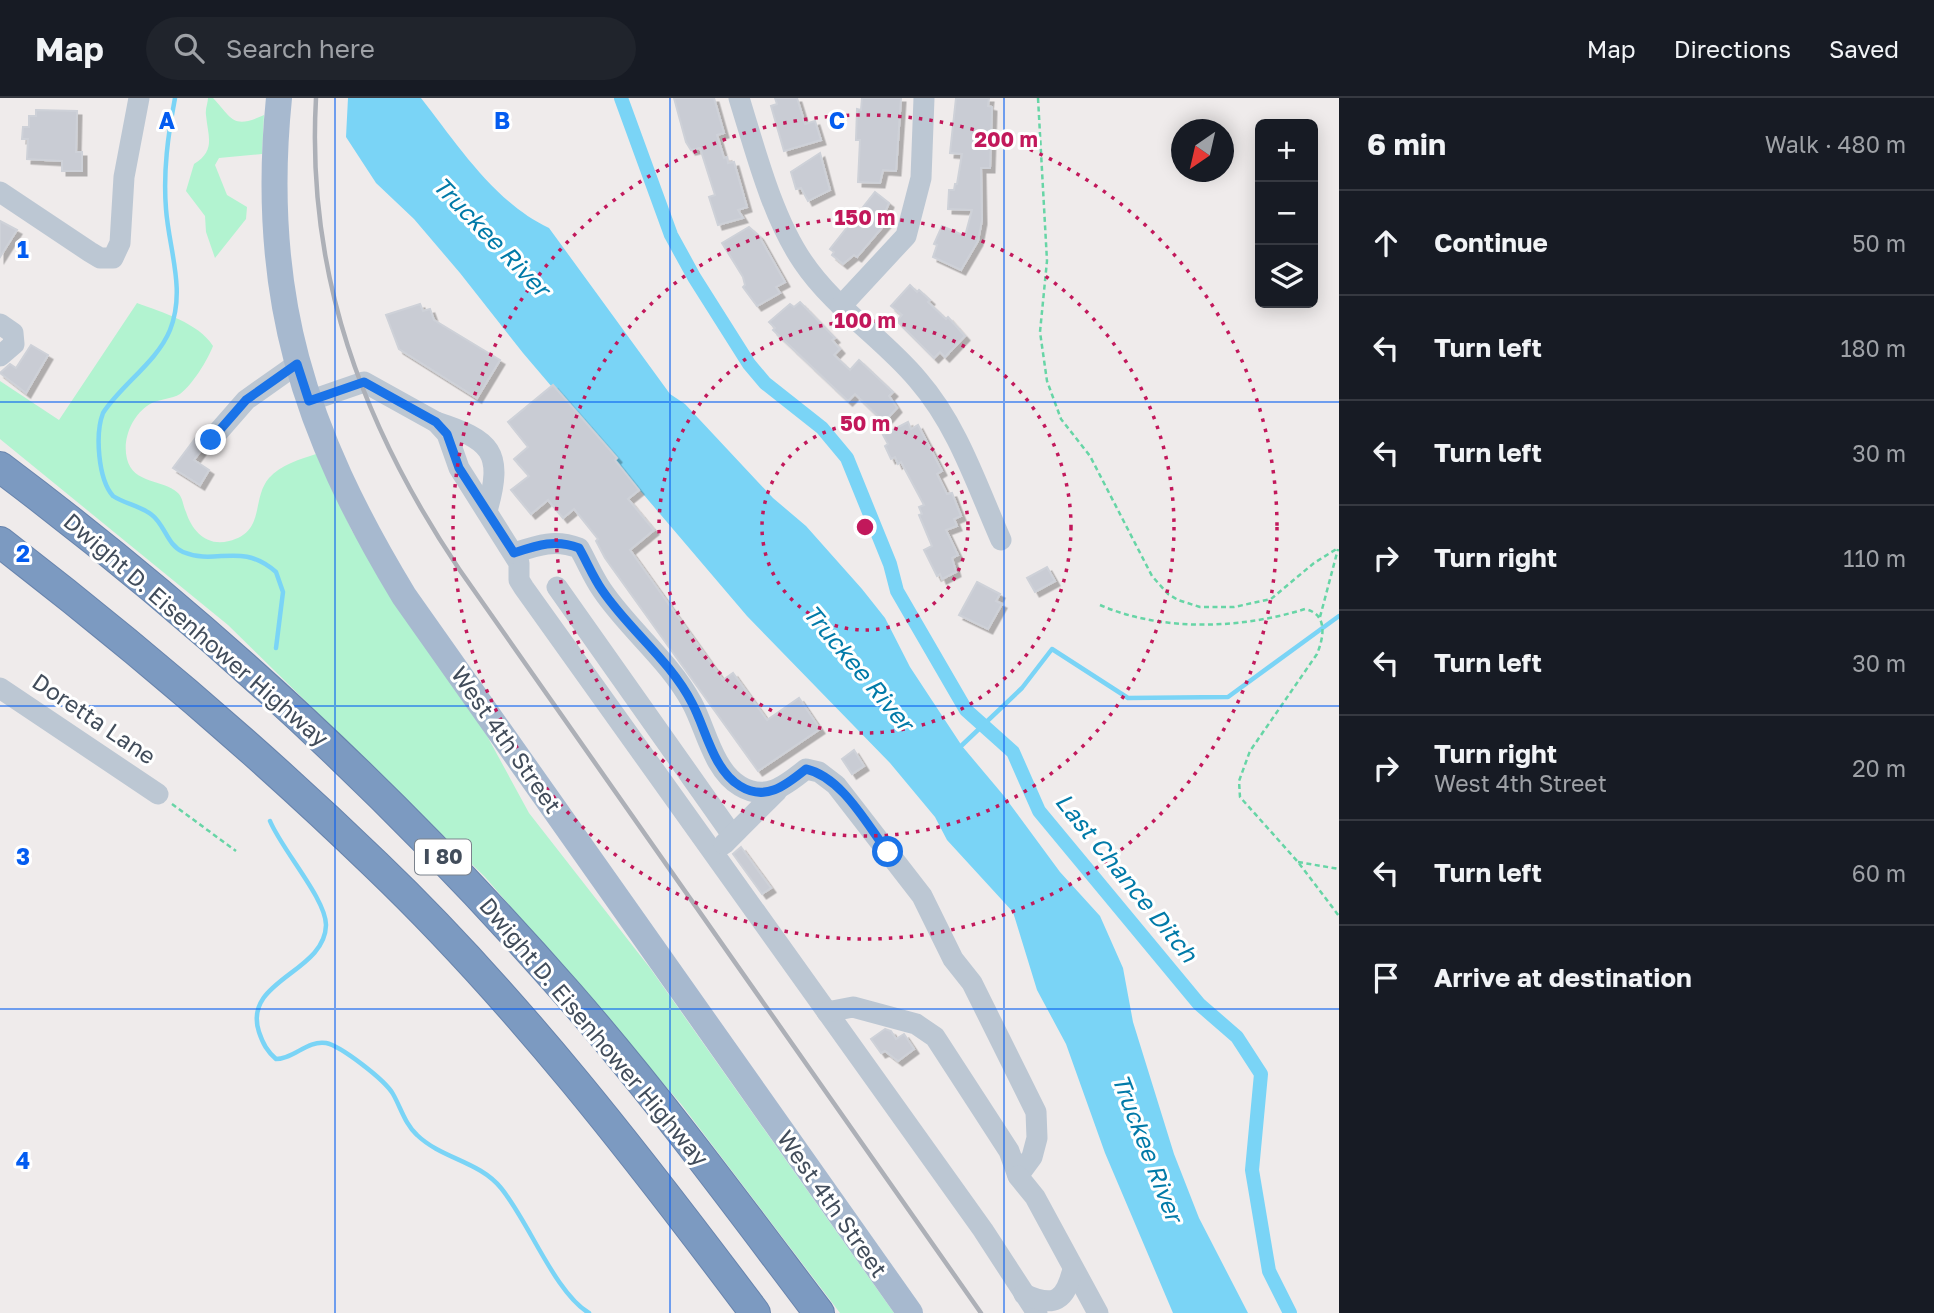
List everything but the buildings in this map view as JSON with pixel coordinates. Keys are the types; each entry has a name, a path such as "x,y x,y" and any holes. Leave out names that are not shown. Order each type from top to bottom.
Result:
{"highway":[{"name":"Dwight D. Eisenhower Highway","path":"0,467 69,520 244,665 430,843 571,997 630,1068 819,1313"},
{"name":"Dwight D. Eisenhower Highway","path":"0,542 144,656 378,866 574,1079 643,1164 755,1313"}],"main road":[{"name":"West 4th Street","path":"279,98 274,181 275,219 286,319 309,401 349,501 404,596 911,1313"}],"street":[{"path":"0,192 100,258 114,258 120,243 124,177 139,98"},
{"path":"739,98 788,233 802,261 841,306 917,378 938,405 958,441 1001,540"},
{"path":"841,306 906,236 921,178 924,98"},
{"path":"0,324 13,333 14,344 0,356"},
{"path":"211,440 246,400 297,364"},
{"path":"309,401 364,382 436,422 470,433 486,444 494,455 495,476 486,511"},
{"path":"436,422 447,434 459,468 514,553 524,588 983,1230 1037,1313"},
{"path":"514,553 547,542 561,542 579,548 602,591 666,665 692,702 718,762 732,780 756,792 776,791"},
{"path":"557,587 732,835"},
{"name":"Doretta Lane","path":"0,688 158,794"},
{"path":"718,860 732,835 776,791 806,769 819,772 836,785 922,896 953,959 972,983 1036,1112 1037,1138 1032,1157 1018,1176"},
{"path":"827,1012 853,1007 872,1011 916,1024 935,1037 1009,1152 1018,1176 1035,1197 1098,1313"},
{"path":"1024,1294 1046,1302 1063,1296 1073,1269"}],"path":[{"path":"1038,98 1048,261 1040,331 1047,382 1062,419 1090,456 1152,576 1168,594 1178,600 1200,607 1234,607 1271,599 1338,547"},
{"path":"1338,547 1320,618 1322,640 1317,654 1250,751 1239,781 1240,797 1298,862 1339,916"},
{"path":"1100,605 1121,614 1154,622 1252,621 1305,610 1313,611 1320,618"},
{"path":"158,794 236,851"},
{"path":"1298,862 1339,869"}],"green space":[{"path":"208,98 213,98 234,120 245,121 264,115 262,154 219,158 215,165 227,195 247,207 246,219 215,258 206,232 205,216 186,191 194,164 208,148"},
{"path":"137,303 189,325 213,346 199,372 185,390 177,396 150,404 133,421 126,444 130,467 142,477 178,493 196,531 207,539 221,542 241,537 248,530 253,523 264,486 274,473 291,463 316,454 352,531 486,734 529,813 650,968 894,1313 840,1313 681,1104 485,877 228,625 0,439 0,381 59,420"}],"water":[{"name":"Truckee River","path":"348,98 421,98 494,188 511,204 549,228 670,394 685,404 773,498 806,526 885,618 910,667 962,746 1004,796 1060,872 1100,916 1123,968 1133,1022 1174,1154 1199,1218 1248,1313 1173,1313 1105,1153 1066,1044 1037,990 1013,912 947,840 935,817 890,763 747,616 523,353 414,219 376,183 346,137"}],"waterway":[{"path":"175,98 165,181 166,209 177,285 175,315 157,353 103,413 99,432 101,468 113,496 152,515 170,540 183,552 195,556 251,558 276,572 283,592 276,648"},
{"name":"Last Chance Ditch","path":"621,98 671,235 694,277 749,364 765,383 822,428 847,458 890,564 897,591 966,710 1013,752 1039,811 1199,1004 1237,1037 1261,1074 1252,1170 1269,1271 1290,1313"},
{"path":"959,748 1022,688 1052,649 1128,698 1228,697 1339,616"},
{"path":"270,821 319,902 326,925 322,941 313,955 272,988 262,1000 257,1014 259,1032 266,1047 276,1059 289,1056 313,1044 326,1043 342,1050 372,1073 393,1094 406,1121 417,1135 438,1150 482,1172 501,1188 565,1290 589,1313"}],"railway":[{"path":"316,98 315,163 321,226 332,287 348,346 369,404 425,515 459,569 981,1313"}],"route":[{"path":"211,440 246,400 297,364 309,401 364,382 436,422 447,434 459,468 514,553 547,542 561,542 579,548 602,591 666,665 692,702 718,762 732,780 756,792 776,791 806,769 819,772 836,785 888,852"}]}
